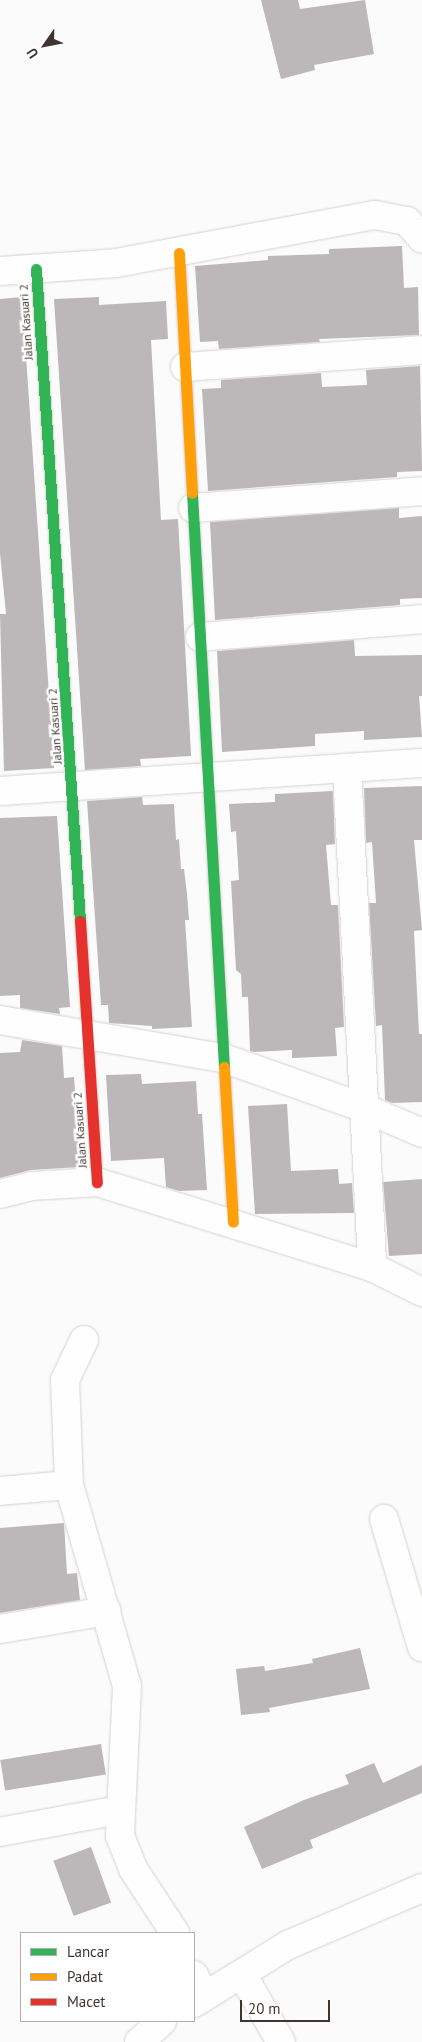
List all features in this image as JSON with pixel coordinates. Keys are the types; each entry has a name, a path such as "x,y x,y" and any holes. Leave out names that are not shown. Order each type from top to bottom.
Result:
{"street":[{"path":"0,271 116,263 179,253 375,215 407,221 422,239"},
{"path":"179,253 233,1222"},
{"name":"Jalan Kasuari 2","path":"36,269 97,1182"},
{"path":"185,367 422,350"},
{"path":"193,508 422,491"},
{"path":"200,637 422,619"},
{"path":"0,791 422,762"},
{"path":"347,768 372,1268"},
{"path":"0,1020 223,1058 364,1108 422,1133"},
{"path":"0,1194 32,1186 97,1182 233,1222 372,1268 422,1292"},
{"path":"84,1340 64,1380 69,1485 106,1611 118,1645 127,1686 120,1836 130,1862 174,1932"},
{"path":"0,1492 69,1485"},
{"path":"384,1519 422,1647"},
{"path":"0,1629 106,1611"},
{"path":"0,1832 120,1810"},
{"path":"198,1991 242,1974 319,1930 422,1888"},
{"path":"242,1974 280,2042"},
{"path":"139,2042 161,2022"}],"building":[{"path":"261,0 298,0 300,9 365,0 374,54 314,65 315,70 281,79"},
{"path":"402,246 404,288 418,287 419,335 319,339 320,342 219,349 218,341 200,342 195,266 268,260 268,256 329,254 329,249"},
{"path":"22,297 54,768 4,771 0,614 6,614 0,553 0,299"},
{"path":"99,297 99,305 166,301 168,339 151,340 161,520 178,519 191,756 140,759 141,766 85,770 54,299"},
{"path":"420,366 422,471 397,472 397,477 208,491 202,389 221,388 221,380 321,373 322,387 367,385 366,370"},
{"path":"399,508 399,518 422,516 422,598 400,599 400,605 215,620 210,522"},
{"path":"354,640 355,656 422,655 422,696 419,696 422,737 364,740 364,731 315,734 315,746 222,752 217,651"},
{"path":"422,786 422,840 414,840 422,930 414,931 419,1034 422,1034 422,1102 392,1103 385,1100 382,1025 376,1026 369,903 376,903 372,842 366,843 364,788"},
{"path":"333,791 335,844 326,845 331,905 338,905 344,1027 335,1028 337,1056 292,1058 292,1050 250,1051 248,997 242,997 241,974 236,970 231,881 239,880 236,831 231,832 229,804 275,802 275,794"},
{"path":"142,797 143,805 174,804 176,840 179,839 181,869 184,869 187,894 189,920 185,920 192,1027 152,1029 152,1026 109,1023 108,1005 101,1005 87,801"},
{"path":"57,816 70,1007 59,1008 60,1014 20,1008 20,995 0,996 0,818"},
{"path":"22,1040 62,1046 64,1078 74,1077 80,1167 31,1170 0,1178 0,1053 20,1052"},
{"path":"141,1074 142,1084 196,1081 198,1114 202,1114 207,1190 179,1191 166,1187 164,1158 111,1161 106,1075"},
{"path":"287,1104 291,1171 338,1169 339,1184 352,1183 354,1213 255,1214 248,1106"},
{"path":"422,1179 422,1254 389,1256 383,1182"},
{"path":"64,1523 67,1574 77,1573 80,1600 0,1613 0,1528"},
{"path":"360,1648 370,1689 269,1708 270,1712 241,1715 236,1669 264,1666 265,1671 313,1663 312,1659"},
{"path":"101,1744 106,1775 5,1791 0,1760"},
{"path":"374,1763 383,1783 422,1765 422,1793 310,1840 313,1848 262,1869 244,1827 304,1800 349,1784 345,1775"},
{"path":"91,1847 111,1902 74,1916 53,1861"}],"traffic: fast":[{"path":"36,269 80,921"},
{"path":"192,493 224,1067"}],"traffic: slow":[{"path":"179,253 192,493"},
{"path":"224,1067 233,1222"}],"traffic: jam":[{"path":"80,921 97,1182"}]}
